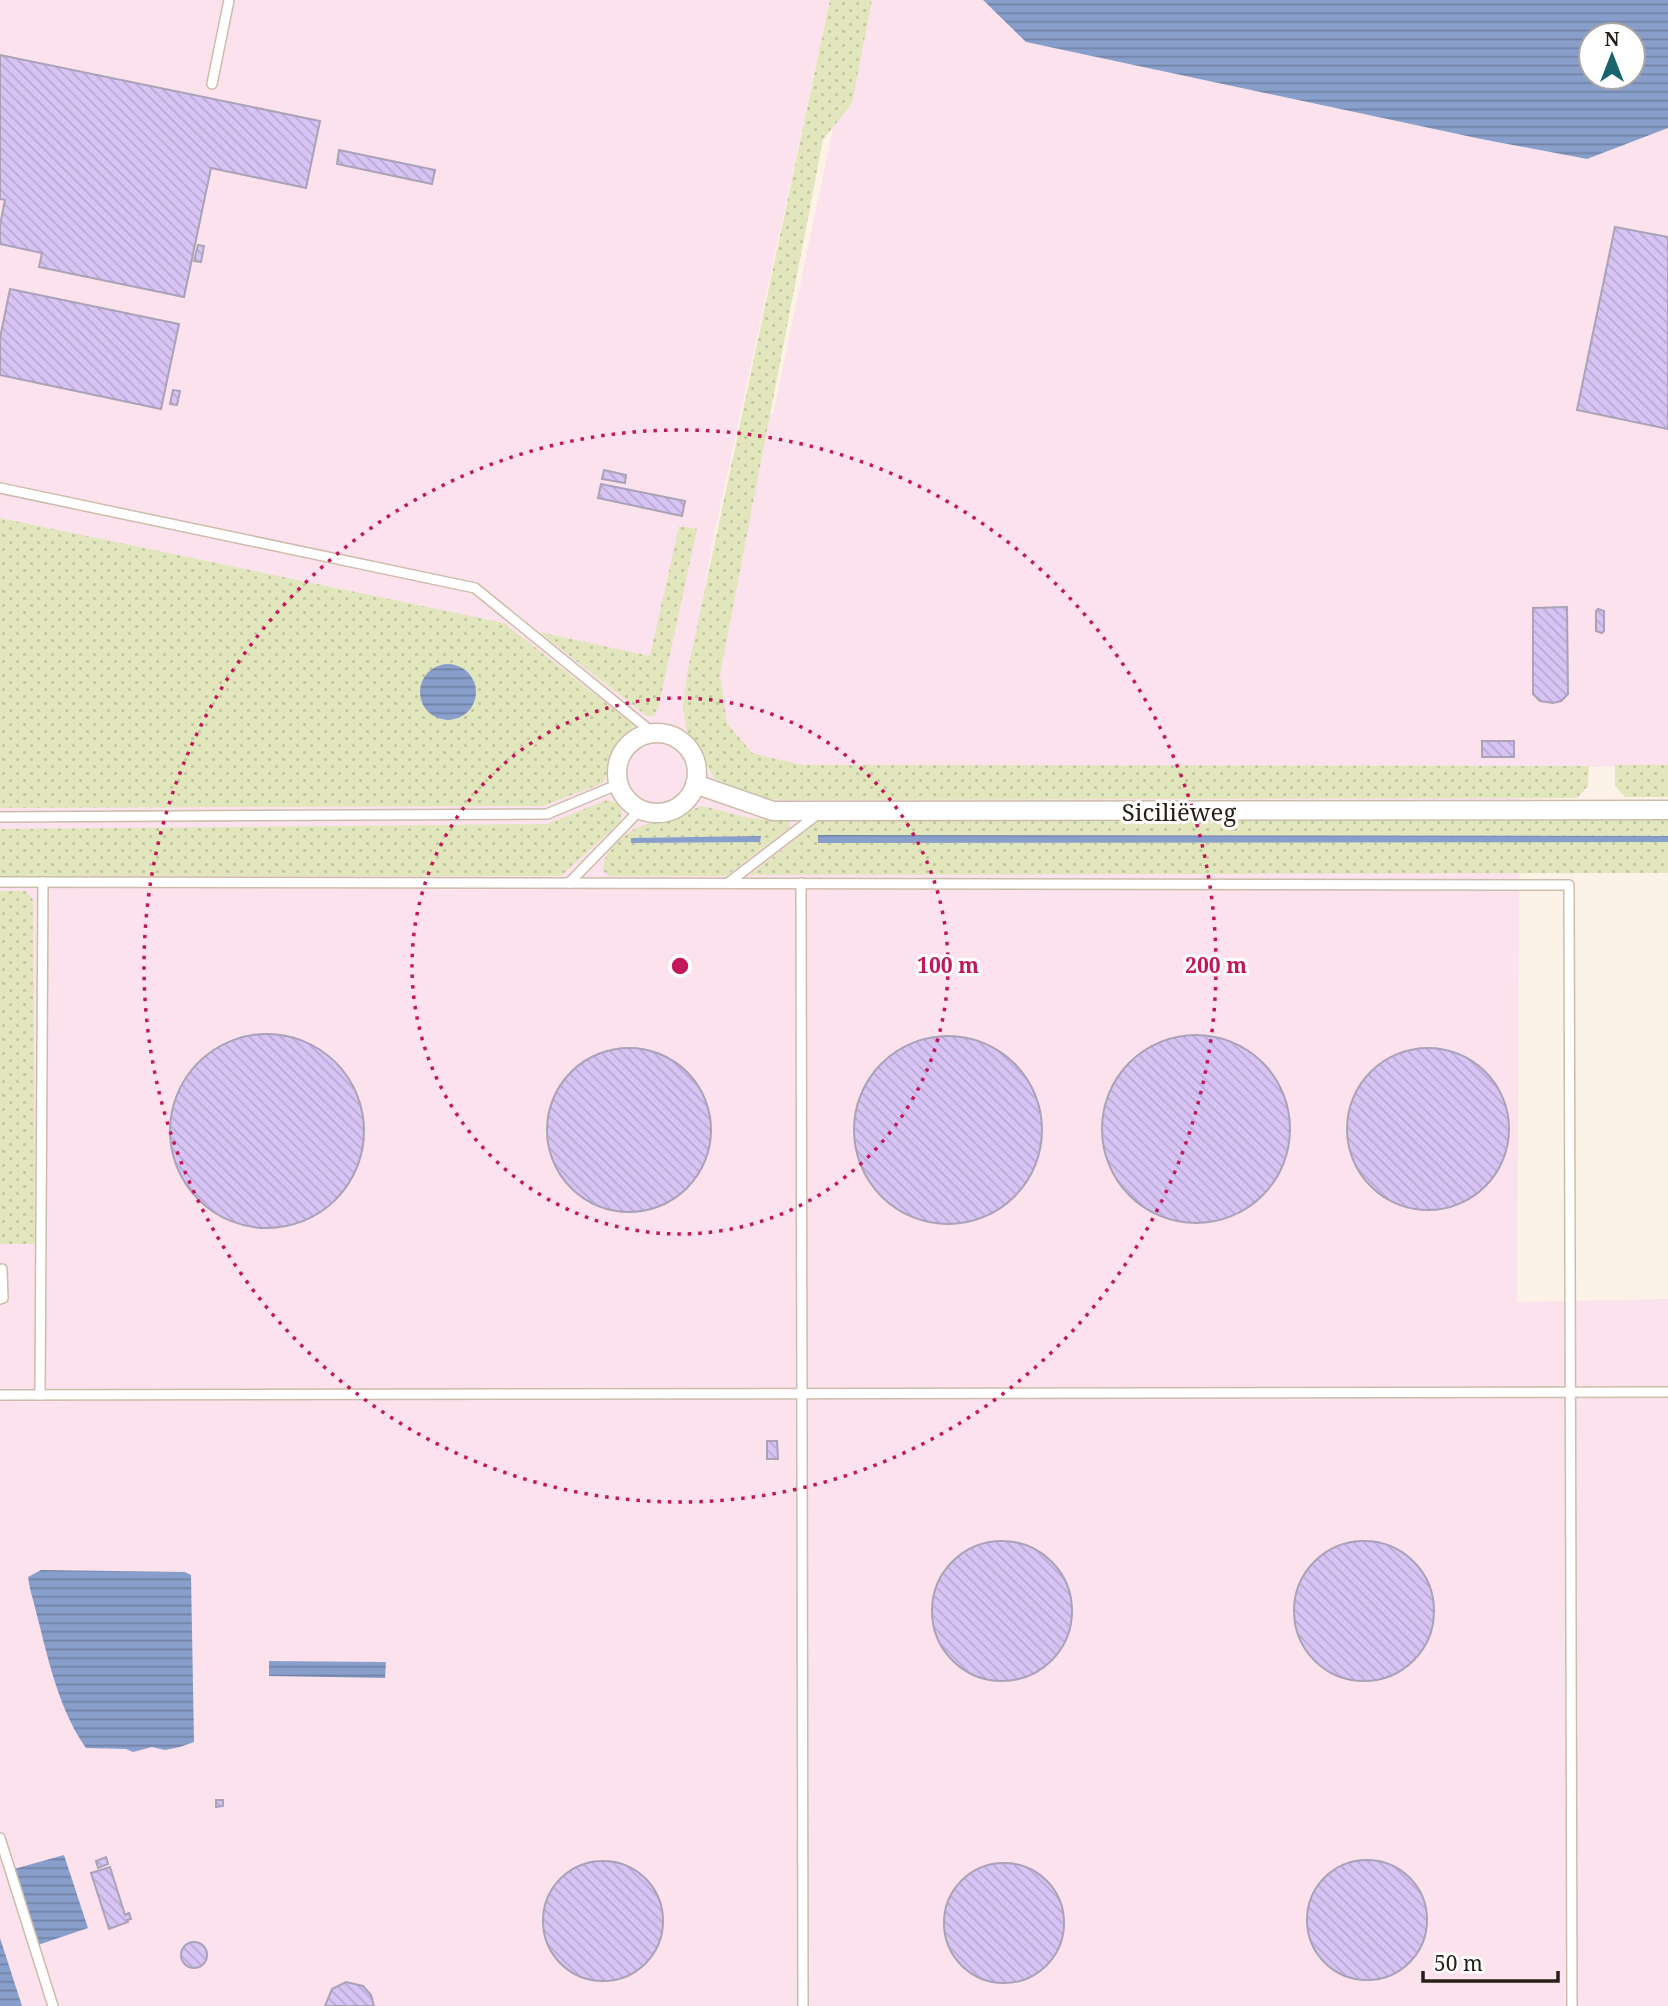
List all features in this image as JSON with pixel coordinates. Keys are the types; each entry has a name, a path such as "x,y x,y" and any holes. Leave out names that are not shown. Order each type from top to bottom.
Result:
{"street":[{"path":"653,733 666,734 688,747 697,771 695,784 683,803 674,808 663,812 641,809 624,794 617,772 624,751 631,742 653,733"},
{"name":"Siciliëweg","path":"695,784 773,811 1668,810"}],"lane":[{"path":"212,84 229,0"},
{"path":"0,488 475,588 653,733"},
{"path":"0,817 547,814 619,784"},
{"path":"569,883 641,809"},
{"path":"728,883 821,811"},
{"path":"0,882 1569,885 1572,2006"},
{"path":"40,1395 43,882"},
{"path":"801,883 803,2006"},
{"path":"0,1298 3,1298 2,1269"},
{"path":"0,1395 1668,1392"},
{"path":"0,1838 53,2006"}],"shaded area":[{"path":"0,0 830,0 713,540 684,707 695,773 1520,784 1517,1302 1668,1299 1668,2006 0,2006"},
{"path":"860,0 983,0 1027,42 1481,139 1587,159 1668,128 1668,765 1477,770 807,769 735,748 715,696 757,413 773,414"}],"green space":[{"path":"830,0 872,0 852,103 823,140 720,674 727,723 752,753 802,765 1589,766 1588,786 1577,798 783,800 760,798 714,778 686,729 683,706 688,669"},
{"path":"0,518 504,623 635,726 613,750 603,783 543,806 0,808"},
{"path":"679,526 697,529 659,705 654,716 647,716 539,632 650,656"},
{"path":"1615,765 1668,765 1668,797 1625,797 1615,786"},
{"path":"607,800 617,803 622,812 620,822 561,876 0,876 0,829 547,824"},
{"path":"702,806 750,818 789,820 790,827 726,876 610,876 603,871 612,847 627,834 643,825 675,820","holes":["760,836 759,842 631,843 632,838"]},
{"path":"1668,820 1668,836 818,835 818,842 1668,842 1668,873 750,875 819,821"},
{"path":"0,891 26,891 33,900 35,1244 0,1244"}],"water":[{"path":"983,0 1668,0 1668,128 1587,159 1026,42"},
{"path":"448,664 463,669 471,677 476,692 471,707 463,715 448,720 433,715 425,707 420,692 425,677 433,669"},
{"path":"818,835 1668,836 1668,842 818,843"},
{"path":"761,836 760,842 631,843 631,838"},
{"path":"41,1570 185,1572 191,1575 194,1742 165,1750 152,1747 133,1752 126,1749 86,1748 58,1692 30,1589 28,1577"},
{"path":"269,1661 386,1662 385,1678 269,1676"},
{"path":"64,1855 88,1928 38,1945 14,1869"},
{"path":"0,1938 22,2006 0,2006"}],"building":[{"path":"0,55 320,121 306,188 211,168 184,297 39,267 42,253 0,244 0,225 5,200 0,199"},
{"path":"339,150 435,170 432,184 337,164"},
{"path":"1615,227 1668,237 1668,429 1577,410"},
{"path":"198,245 204,246 201,262 194,261"},
{"path":"10,289 179,324 161,409 0,375 0,338"},
{"path":"173,390 180,391 177,405 170,404"},
{"path":"604,470 626,475 625,483 602,479"},
{"path":"601,484 685,501 682,516 598,498"},
{"path":"1567,607 1568,694 1561,701 1553,703 1540,701 1533,694 1533,608"},
{"path":"1598,609 1604,611 1602,633 1596,631"},
{"path":"1482,741 1514,741 1514,757 1482,757"},
{"path":"267,1034 304,1041 336,1062 357,1094 364,1131 357,1168 336,1200 304,1221 267,1228 230,1221 198,1200 177,1168 170,1131 177,1094 198,1062 230,1041"},
{"path":"1196,1035 1232,1042 1262,1063 1283,1093 1290,1129 1283,1165 1262,1195 1232,1216 1196,1223 1160,1216 1130,1195 1109,1165 1102,1129 1109,1093 1130,1063 1160,1042"},
{"path":"948,1036 984,1043 1014,1064 1035,1094 1042,1130 1035,1166 1014,1196 984,1217 948,1224 912,1217 882,1196 861,1166 854,1130 861,1094 882,1064 912,1043"},
{"path":"629,1048 660,1055 687,1072 704,1099 711,1130 704,1161 687,1188 660,1205 629,1212 598,1205 571,1188 554,1161 547,1130 554,1099 571,1072 598,1055"},
{"path":"1428,1048 1459,1054 1473,1061 1485,1072 1496,1084 1503,1098 1509,1129 1503,1160 1496,1174 1485,1186 1473,1197 1459,1204 1428,1210 1397,1204 1383,1197 1371,1186 1360,1174 1353,1160 1347,1129 1353,1098 1360,1084 1371,1072 1383,1061 1397,1054"},
{"path":"767,1441 777,1441 778,1459 767,1459"},
{"path":"1002,1541 1029,1546 1052,1561 1067,1584 1072,1611 1067,1638 1052,1661 1029,1676 1002,1681 975,1676 952,1661 937,1638 932,1611 937,1584 952,1561 975,1546"},
{"path":"1364,1541 1391,1546 1414,1561 1429,1584 1434,1611 1429,1638 1414,1661 1391,1676 1364,1681 1337,1676 1314,1661 1299,1638 1294,1611 1299,1584 1314,1561 1337,1546"},
{"path":"216,1800 223,1800 223,1806 216,1807"},
{"path":"106,1857 108,1864 98,1868 96,1861"},
{"path":"1367,1860 1390,1864 1410,1877 1423,1897 1427,1920 1423,1943 1410,1963 1390,1976 1367,1980 1344,1976 1324,1963 1311,1943 1307,1920 1311,1897 1324,1877 1344,1864"},
{"path":"603,1861 626,1865 646,1878 659,1898 663,1921 659,1944 646,1964 626,1977 603,1981 580,1977 560,1964 547,1944 543,1921 547,1898 560,1878 580,1865"},
{"path":"1004,1863 1027,1867 1047,1880 1060,1900 1064,1923 1060,1946 1047,1966 1027,1979 1004,1983 981,1979 961,1966 948,1946 944,1923 948,1900 961,1880 981,1867"},
{"path":"110,1867 125,1915 129,1913 131,1919 109,1929 91,1873"},
{"path":"194,1942 203,1946 207,1955 203,1964 194,1968 185,1964 181,1955 185,1946"},
{"path":"346,1982 363,1986 371,1995 374,2006 325,2006 332,1989"}]}
